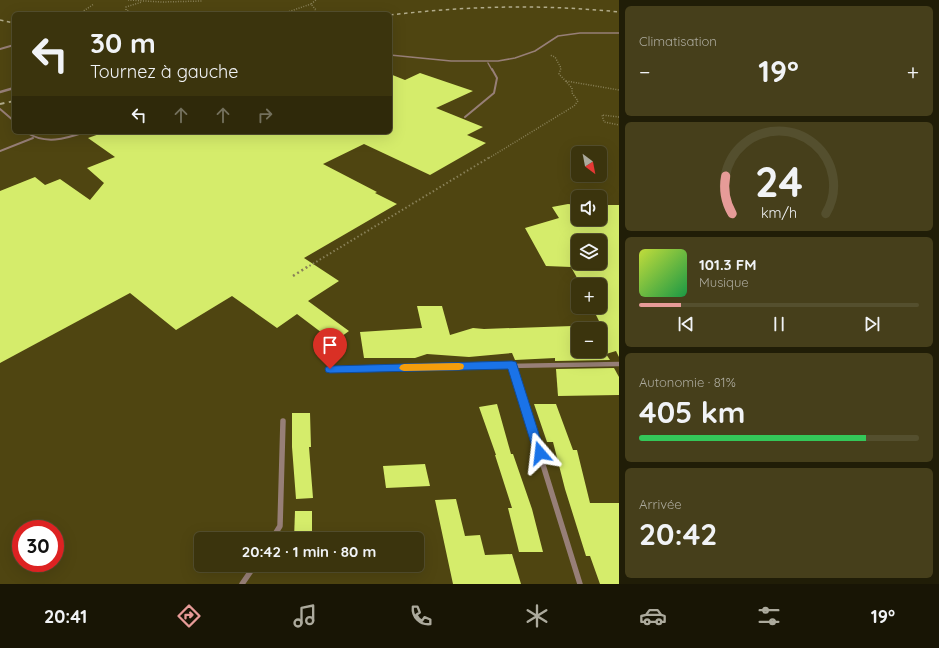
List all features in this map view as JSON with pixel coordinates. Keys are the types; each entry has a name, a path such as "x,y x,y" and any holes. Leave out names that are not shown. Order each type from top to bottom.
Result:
{"street":[{"path":"0,49 12,46"},
{"path":"0,92 12,89"},
{"path":"330,369 619,364"},
{"path":"512,365 580,584"},
{"path":"276,532 280,526 283,421"},
{"path":"242,584 250,572"}],"lane":[{"path":"392,55 488,62 512,59 539,49 557,36 571,34 619,33"},
{"path":"465,116 494,93 497,78 488,62"},
{"path":"0,109 12,119"},
{"path":"28,134 33,138 49,141 79,134"},
{"path":"0,151 33,138"}],"path":[{"path":"128,0 202,1"},
{"path":"288,12 311,4 316,0"},
{"path":"129,12 126,7 149,1"},
{"path":"82,12 94,4"},
{"path":"311,4 316,10 315,12"},
{"path":"293,276 574,106 578,101 572,93 572,88 559,74 561,68 555,57 539,49"},
{"path":"565,81 619,90"},
{"path":"619,117 602,115 604,122 619,125"}],"building":[{"path":"420,73 473,91 436,108 483,127 467,135 486,143 430,175 364,144 323,164 397,204 304,258 339,281 308,301 349,331 334,342 297,314 277,328 232,296 176,330 130,293 0,363 0,191 35,177 45,185 60,179 90,200 104,183 87,168 115,157 88,138 99,134 392,134 392,75 405,80"},
{"path":"571,204 571,226 607,226 607,205 619,205 619,357 616,351 607,354 607,322 600,322 596,314 607,314 607,278 577,278 573,270 607,270 607,234 571,234 571,267 546,266 525,228 559,218 552,207"},
{"path":"417,306 442,306 450,335 473,328 484,329 571,326 571,358 607,358 607,356 610,360 555,361 555,358 515,360 512,353 469,357 427,354 415,358 364,358 360,332 422,328"},
{"path":"614,368 619,377 619,395 558,396 556,369"},
{"path":"497,404 511,454 513,454 532,509 543,552 519,552 508,508 512,508 496,455 479,407"},
{"path":"534,404 556,404 573,450 577,450 590,503 619,503 619,584 600,584 590,556 586,556 565,489 553,442 547,442"},
{"path":"292,413 310,413 311,447 309,447 313,498 296,499 292,447"},
{"path":"425,464 430,486 386,488 383,466"},
{"path":"456,499 465,536 480,535 485,555 512,554 521,584 453,584 435,500"},
{"path":"295,511 312,511 312,532 294,532"}],"railway":[{"path":"392,15 504,7 590,9 619,12"},
{"path":"0,20 12,23"},
{"path":"0,104 12,101"}],"slow traffic":[{"path":"404,368 459,366"}],"route":[{"path":"330,369 512,365 540,453"}]}
